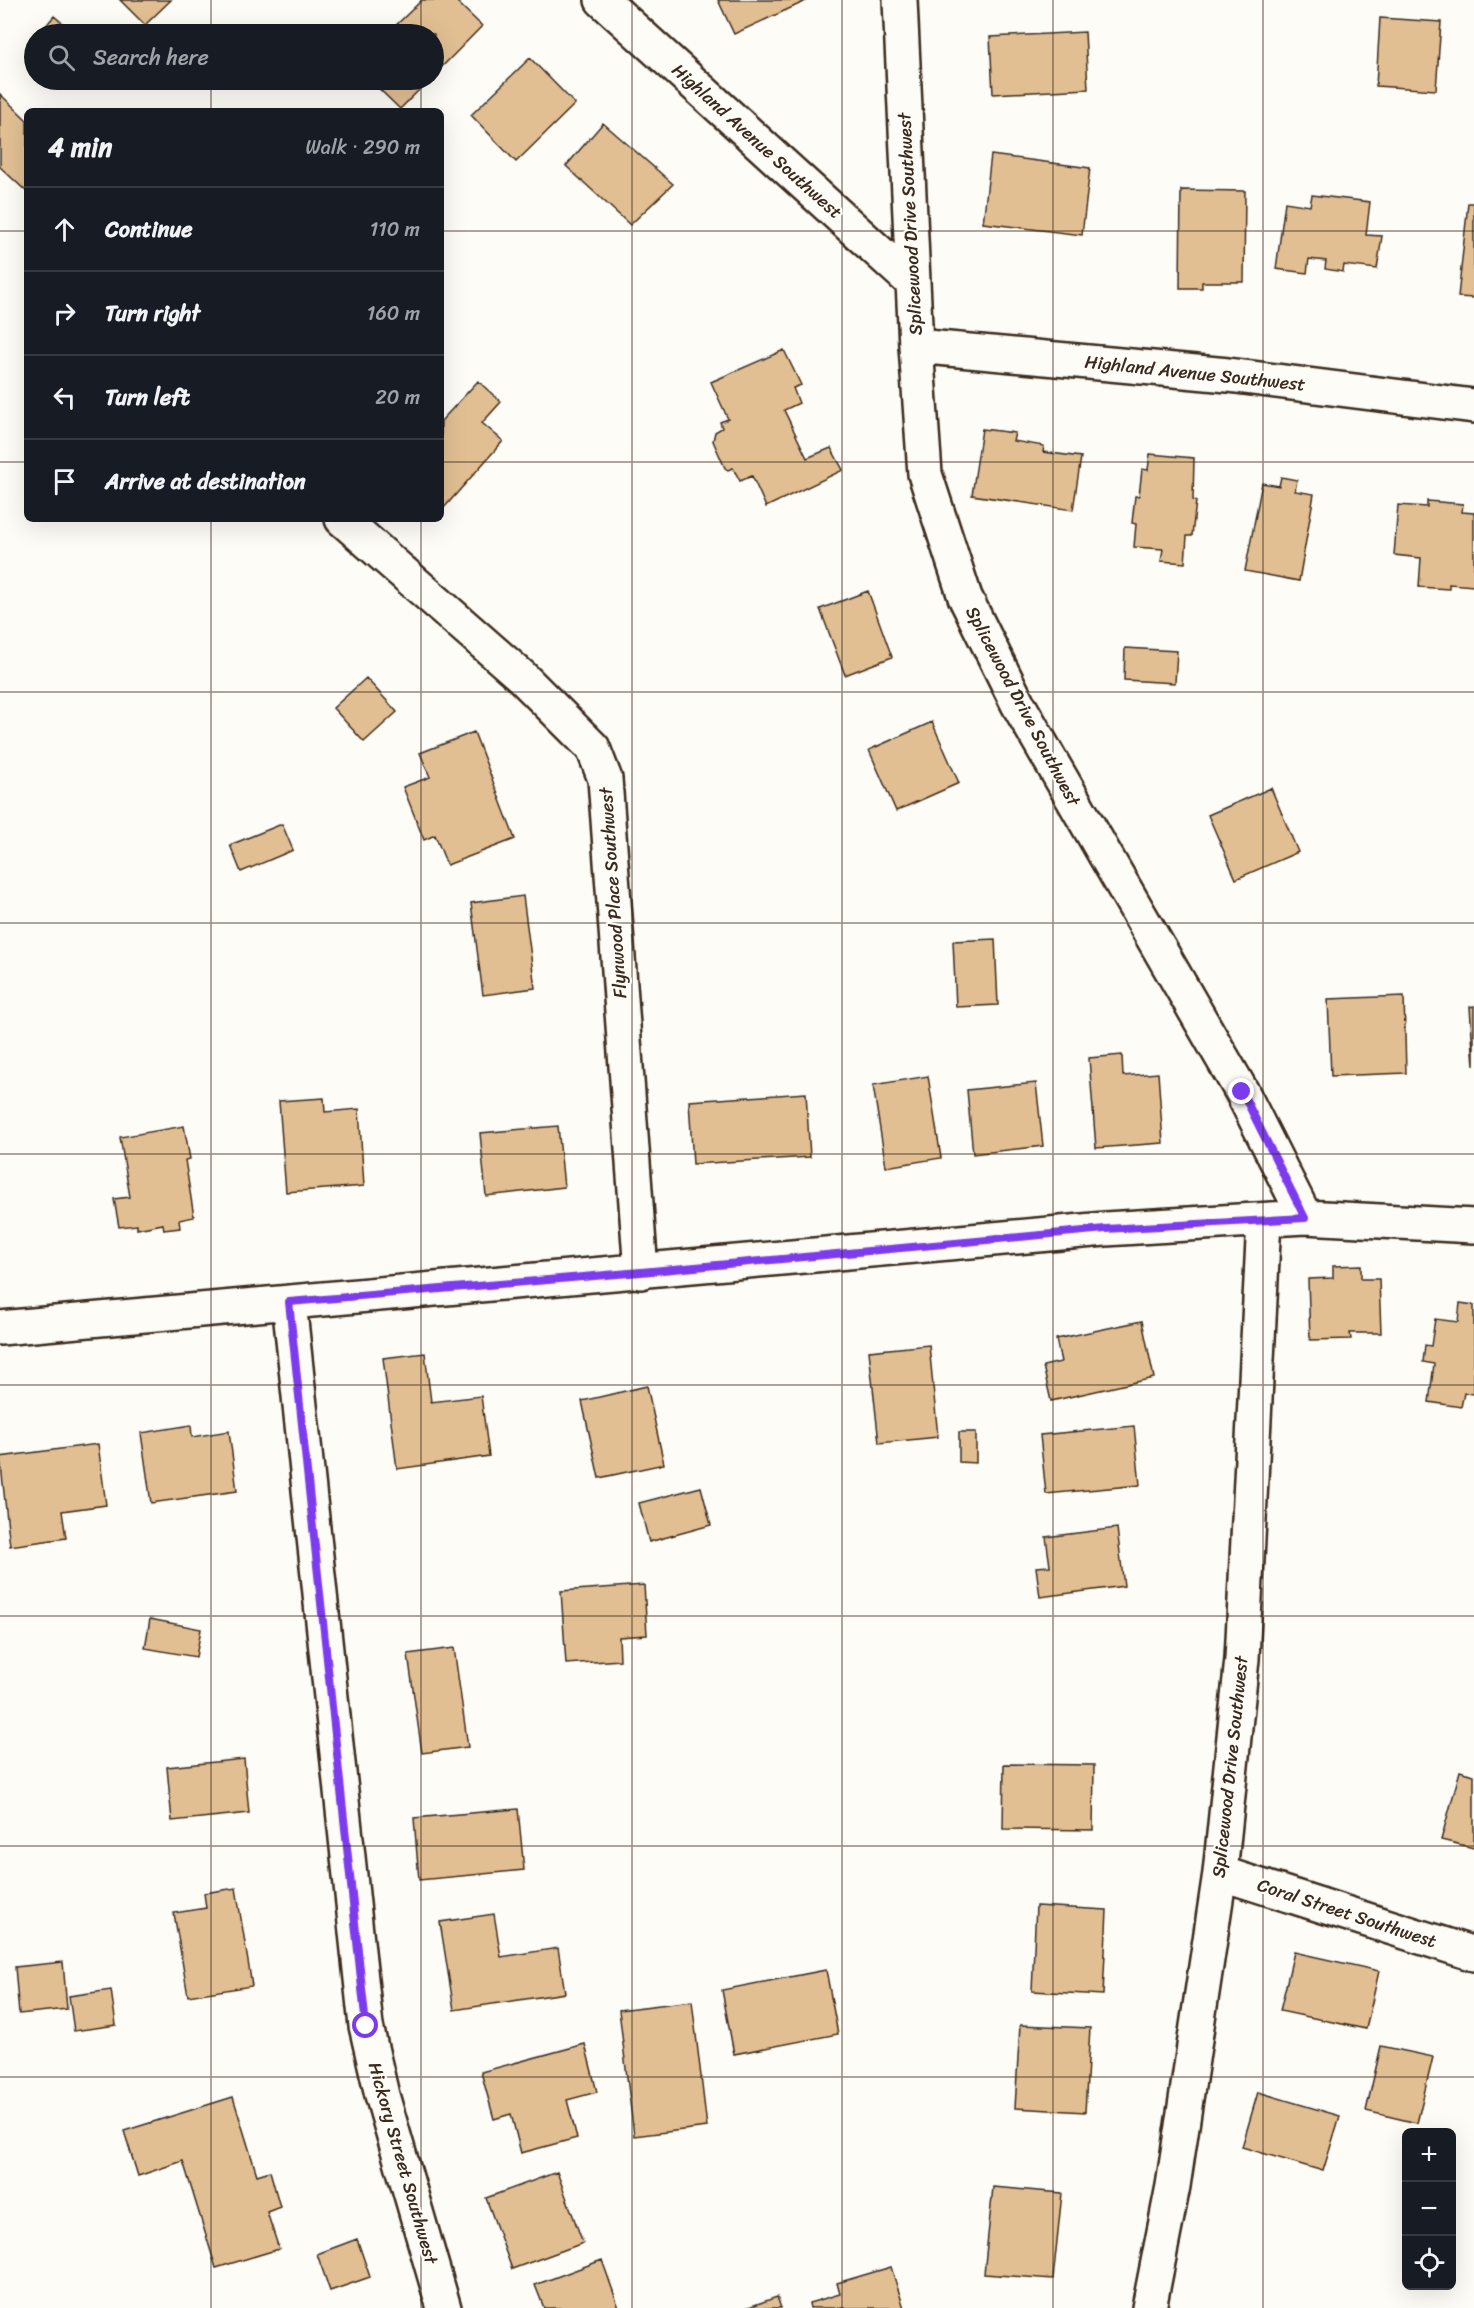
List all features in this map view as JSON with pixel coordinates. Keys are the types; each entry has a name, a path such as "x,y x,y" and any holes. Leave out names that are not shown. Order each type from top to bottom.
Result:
{"street":[{"name":"Highland Avenue Southwest","path":"602,0 913,283"},
{"name":"Splicewood Drive Southwest","path":"900,0 916,346 925,474 965,597 1018,704 1242,1092 1305,1218"},
{"name":"Highland Avenue Southwest","path":"916,346 1228,375 1474,406"},
{"name":"Flynwood Place Southwest","path":"345,522 521,676 592,748 605,779 641,1272"},
{"path":"0,1328 1105,1229 1305,1218 1474,1226"},
{"name":"Splicewood Drive Southwest","path":"1149,2308 1173,2186 1220,1873 1242,1659 1264,1220"},
{"name":"Hickory Street Southwest","path":"289,1302 366,2026 382,2095 444,2308"},
{"name":"Coral Street Southwest","path":"1220,1873 1474,1954"}],"building":[{"path":"120,0 171,0 146,24"},
{"path":"422,0 455,0 482,26 444,65 444,24 397,24"},
{"path":"718,0 806,0 806,1 734,34"},
{"path":"54,16 64,24 47,24"},
{"path":"1380,18 1441,22 1436,90 1376,86"},
{"path":"1085,32 1088,89 993,94 990,37"},
{"path":"530,58 575,104 516,162 471,115"},
{"path":"380,90 419,90 401,108"},
{"path":"0,94 24,117 24,189 0,167"},
{"path":"603,123 673,184 630,225 566,166"},
{"path":"991,155 1090,168 1082,235 983,223"},
{"path":"1181,190 1245,191 1244,282 1202,282 1202,288 1180,288"},
{"path":"1312,195 1370,202 1366,235 1382,236 1377,269 1344,265 1343,272 1325,269 1326,261 1309,259 1307,273 1276,269 1285,202 1310,206"},
{"path":"1468,203 1474,203 1474,298 1458,297"},
{"path":"784,350 801,385 793,388 799,403 784,410 807,458 831,448 843,470 766,507 752,476 740,481 733,468 728,470 725,468 713,441 715,432 722,428 720,422 728,419 711,382"},
{"path":"478,381 501,402 482,423 503,441 444,508 444,418"},
{"path":"982,429 1015,433 1013,441 1044,446 1043,452 1081,457 1073,510 972,495"},
{"path":"1150,454 1194,458 1193,500 1196,501 1192,536 1187,536 1185,563 1161,561 1163,549 1134,547 1136,524 1132,523 1135,496 1139,496 1142,469 1148,470"},
{"path":"1281,477 1297,480 1295,491 1314,494 1299,581 1245,571 1262,483 1279,486"},
{"path":"1427,501 1463,504 1462,512 1474,513 1474,586 1449,584 1449,589 1419,587 1421,558 1394,555 1398,505 1427,507"},
{"path":"868,591 892,657 845,675 820,609"},
{"path":"1125,648 1177,651 1175,683 1124,680"},
{"path":"366,678 397,712 364,742 333,708"},
{"path":"932,722 959,783 896,811 869,750"},
{"path":"474,732 515,839 447,865 435,835 424,840 403,787 430,777 420,753"},
{"path":"1271,788 1298,852 1236,879 1208,815"},
{"path":"282,824 293,850 241,872 230,845"},
{"path":"523,896 535,988 483,995 471,903"},
{"path":"995,939 998,1005 956,1007 953,941"},
{"path":"1404,996 1406,1073 1331,1076 1328,999"},
{"path":"1474,1006 1474,1066 1470,1007"},
{"path":"1122,1055 1123,1076 1158,1073 1163,1143 1096,1148 1089,1058"},
{"path":"928,1076 941,1158 886,1167 873,1085"},
{"path":"1036,1083 1043,1146 973,1154 967,1090"},
{"path":"806,1093 810,1157 693,1164 689,1101"},
{"path":"324,1098 325,1112 359,1109 364,1186 286,1192 279,1101"},
{"path":"184,1126 190,1159 185,1160 194,1217 179,1220 180,1228 164,1230 163,1224 137,1229 137,1225 119,1227 114,1199 130,1197 120,1137"},
{"path":"558,1126 564,1187 486,1196 480,1133"},
{"path":"1361,1265 1361,1279 1379,1279 1381,1333 1350,1333 1351,1339 1310,1340 1308,1279 1333,1278 1333,1266"},
{"path":"1460,1303 1474,1305 1474,1394 1464,1393 1461,1407 1429,1402 1434,1364 1423,1362 1425,1345 1431,1346 1435,1319 1458,1322"},
{"path":"1142,1321 1154,1378 1051,1401 1043,1366 1061,1362 1056,1339"},
{"path":"929,1345 938,1437 879,1443 869,1351"},
{"path":"425,1353 431,1402 481,1396 489,1456 397,1469 383,1358"},
{"path":"647,1386 664,1464 599,1478 582,1401"},
{"path":"191,1425 192,1437 229,1431 237,1491 151,1503 141,1433"},
{"path":"1134,1426 1140,1485 1046,1494 1040,1435"},
{"path":"959,1432 976,1432 976,1463 959,1462"},
{"path":"98,1444 106,1505 62,1511 66,1538 10,1546 0,1457"},
{"path":"701,1487 711,1525 649,1542 639,1503"},
{"path":"1117,1528 1124,1586 1040,1597 1036,1567 1050,1566 1046,1537"},
{"path":"644,1585 647,1635 619,1637 620,1660 566,1664 561,1591"},
{"path":"150,1619 201,1629 196,1657 145,1648"},
{"path":"454,1648 468,1747 422,1753 408,1654"},
{"path":"244,1759 249,1813 172,1821 167,1767"},
{"path":"1004,1764 1094,1765 1093,1830 1003,1829"},
{"path":"1460,1771 1474,1775 1474,1848 1441,1840"},
{"path":"518,1809 524,1870 419,1880 414,1818"},
{"path":"236,1888 252,1986 188,1996 174,1913 206,1908 204,1893"},
{"path":"1036,1906 1107,1910 1103,1995 1032,1991"},
{"path":"494,1914 501,1957 558,1948 565,1993 454,2010 440,1922"},
{"path":"1294,1952 1379,1971 1366,2029 1280,2011"},
{"path":"63,1962 67,2009 19,2014 15,1967"},
{"path":"826,1970 838,2034 734,2054 722,1990"},
{"path":"111,1990 116,2025 74,2031 69,1996"},
{"path":"692,2001 707,2127 634,2136 619,2010"},
{"path":"1020,2025 1090,2028 1085,2112 1015,2108"},
{"path":"585,2044 597,2092 567,2100 577,2138 521,2153 511,2114 494,2119 481,2072"},
{"path":"1381,2046 1433,2057 1417,2123 1366,2111"},
{"path":"1258,2092 1340,2116 1323,2171 1242,2147"},
{"path":"233,2097 257,2175 270,2171 280,2207 267,2212 279,2249 216,2268 183,2161 138,2176 124,2131"},
{"path":"557,2172 583,2243 512,2269 486,2198"},
{"path":"993,2187 1062,2193 1053,2279 984,2274"},
{"path":"357,2239 370,2277 330,2291 317,2254"},
{"path":"602,2260 619,2308 544,2308 535,2285"},
{"path":"891,2267 904,2308 810,2308 809,2303 840,2294 837,2283"},
{"path":"777,2297 781,2308 746,2308"}],"route":[{"path":"366,2026 289,1302 1105,1229 1305,1218 1242,1092"}]}
